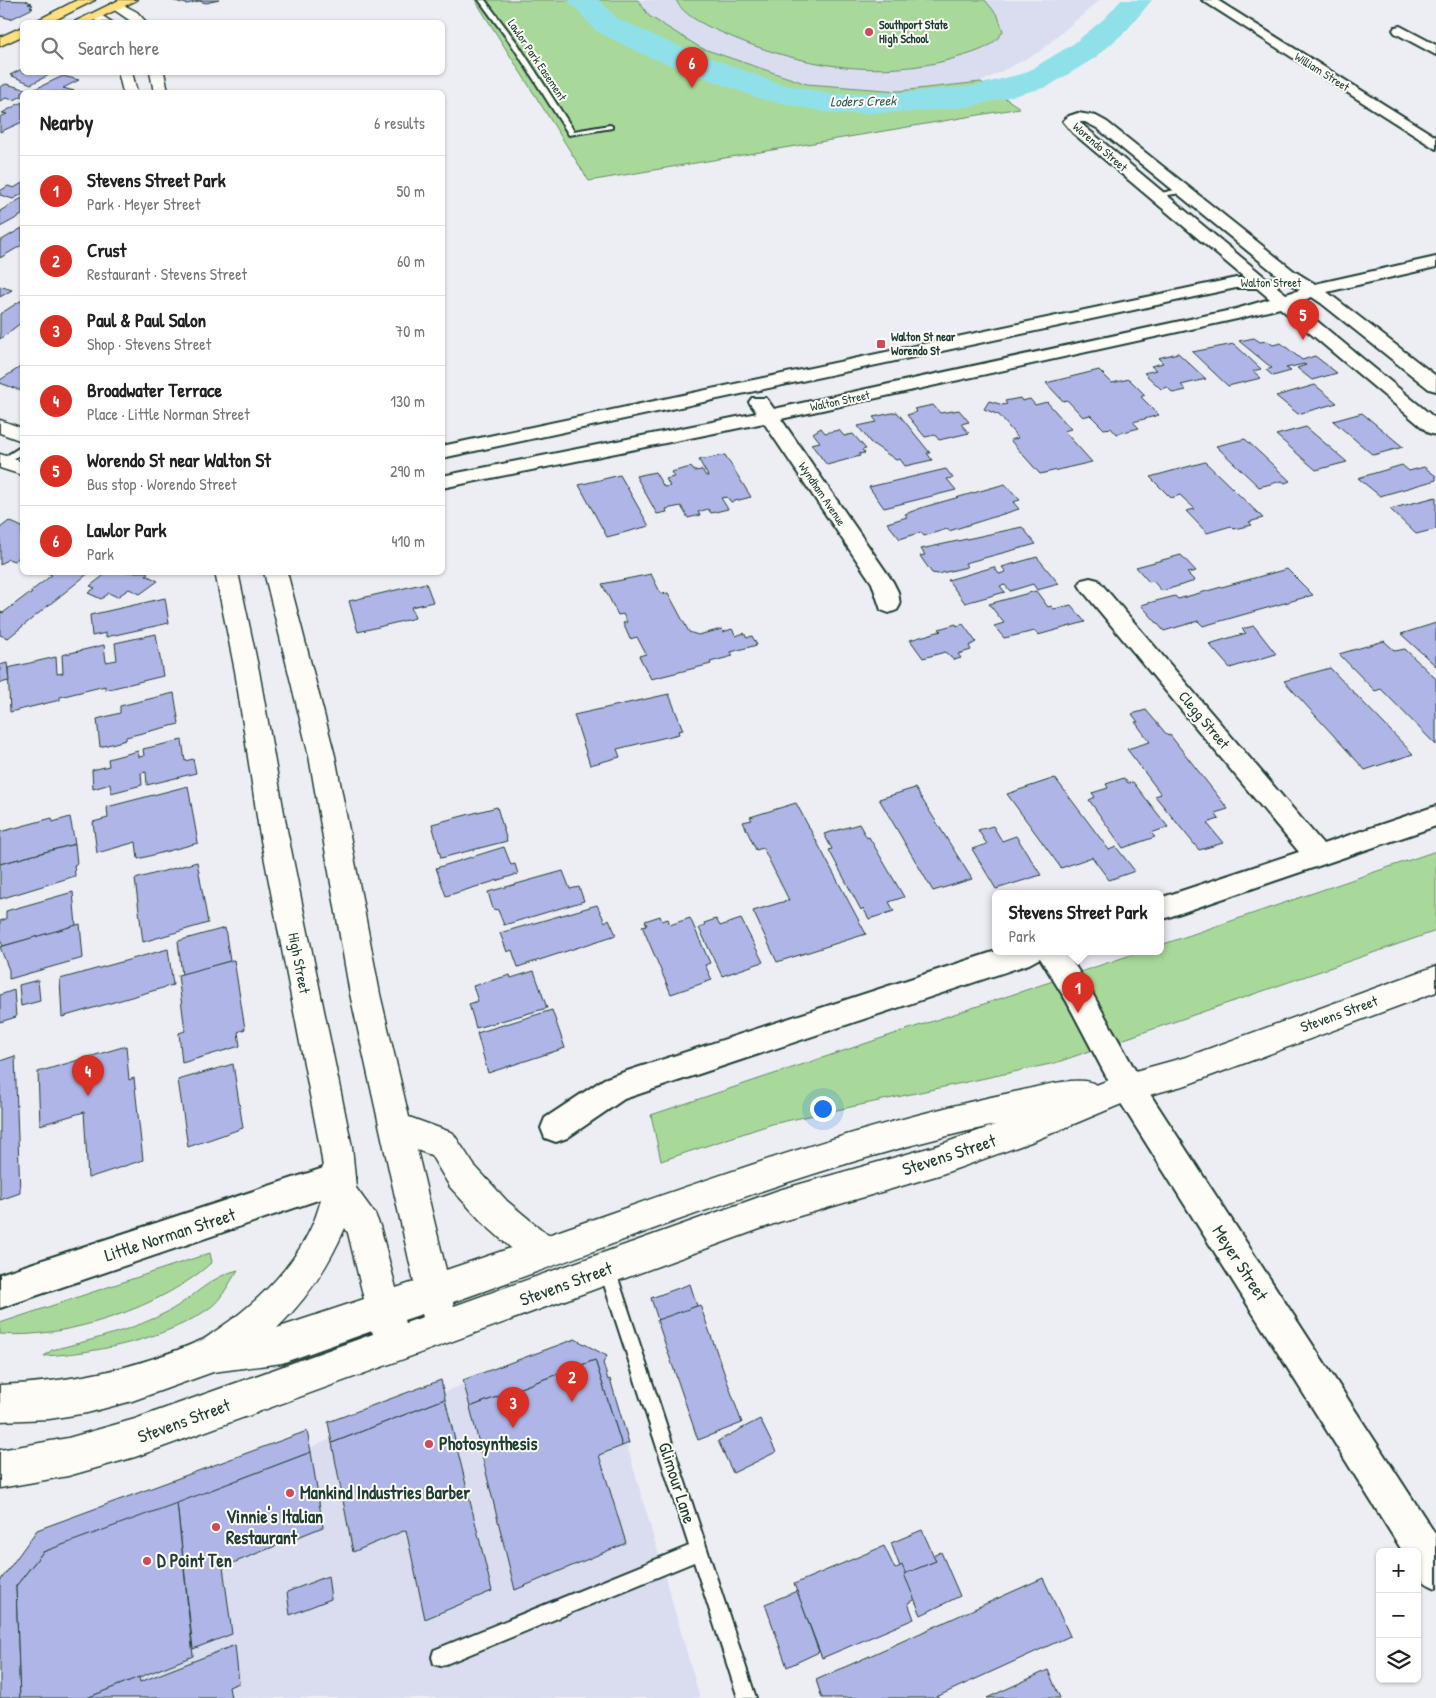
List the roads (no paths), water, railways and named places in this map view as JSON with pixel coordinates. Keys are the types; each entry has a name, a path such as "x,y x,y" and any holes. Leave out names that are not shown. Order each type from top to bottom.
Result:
{"highway":[{"path":"45,20 83,2 100,19 118,2"},
{"path":"0,42 20,32"}],"main road":[{"path":"118,2 137,20"},
{"path":"126,75 130,90"},
{"path":"158,75 161,90"},
{"path":"0,426 20,434"},
{"path":"1,461 20,468"},
{"name":"High Street","path":"227,575 248,671 267,798 336,1148 339,1185 363,1226 392,1346"},
{"path":"276,575 322,756 365,994 442,1328"},
{"name":"Stevens Street","path":"0,1469 33,1466 78,1456 135,1438 779,1206 948,1156 1020,1131 1128,1087 1186,1070 1436,979"},
{"name":"Stevens Street","path":"0,1403 49,1401 86,1395 132,1383 213,1354 282,1345 785,1168 880,1138 1019,1104 1128,1087"},
{"path":"395,1127 442,1144 462,1176 495,1212 543,1253"},
{"path":"213,1354 252,1328 278,1305 320,1243 331,1220 339,1185"}],"street":[{"name":"William Street","path":"1208,0 1436,144"},
{"path":"1400,30 1436,51"},
{"name":"Worendo Street","path":"1436,386 1096,121 1079,117 1070,121 1078,130 1264,283 1436,429"},
{"name":"Walton Street","path":"445,451 1236,283 1264,283 1308,287 1436,262"},
{"name":"Walton Street","path":"445,481 769,416 1237,314 1283,301 1308,287"},
{"name":"Walton Street","path":"1206,290 1237,314"},
{"name":"Wyndham Avenue","path":"748,387 882,582 887,592 889,605"},
{"name":"Clegg Street","path":"1090,585 1317,855"},
{"path":"1164,908 1436,816"},
{"path":"556,1128 615,1089 1020,955"},
{"name":"Meyer Street","path":"1053,955 1128,1087 1436,1569"},
{"name":"Little Norman Street","path":"0,1291 339,1185"}],"lane":[{"name":"Lawlor Park Easement","path":"482,0 516,44 573,136 610,127"},
{"path":"1157,195 1183,190"},
{"path":"1,461 20,450"},
{"name":"Glimour Lane","path":"607,1269 747,1698"},
{"path":"441,1657 699,1551"}],"waterway":[{"name":"Loders Creek","path":"583,0 607,25 655,48 772,92 835,104 911,102 974,96 1036,80 1084,51 1116,24 1137,0"}],"place":[{"name":"Southport State High School","path":"869,32"},
{"name":"Lawlor Park","path":"692,88"},
{"name":"Worendo St near Walton St","path":"1303,340"},
{"name":"Walton St near Worendo St","path":"881,344"},
{"name":"Stevens Street Park","path":"1078,1013"},
{"name":"Broadwater Terrace","path":"88,1096"},
{"name":"Crust","path":"572,1402"},
{"name":"Paul & Paul Salon","path":"513,1428"},
{"name":"Photosynthesis","path":"429,1444"},
{"name":"Mankind Industries Barber","path":"290,1493"},
{"name":"Vinnie's Italian Restaurant","path":"216,1527"},
{"name":"D Point Ten","path":"147,1561"}]}
